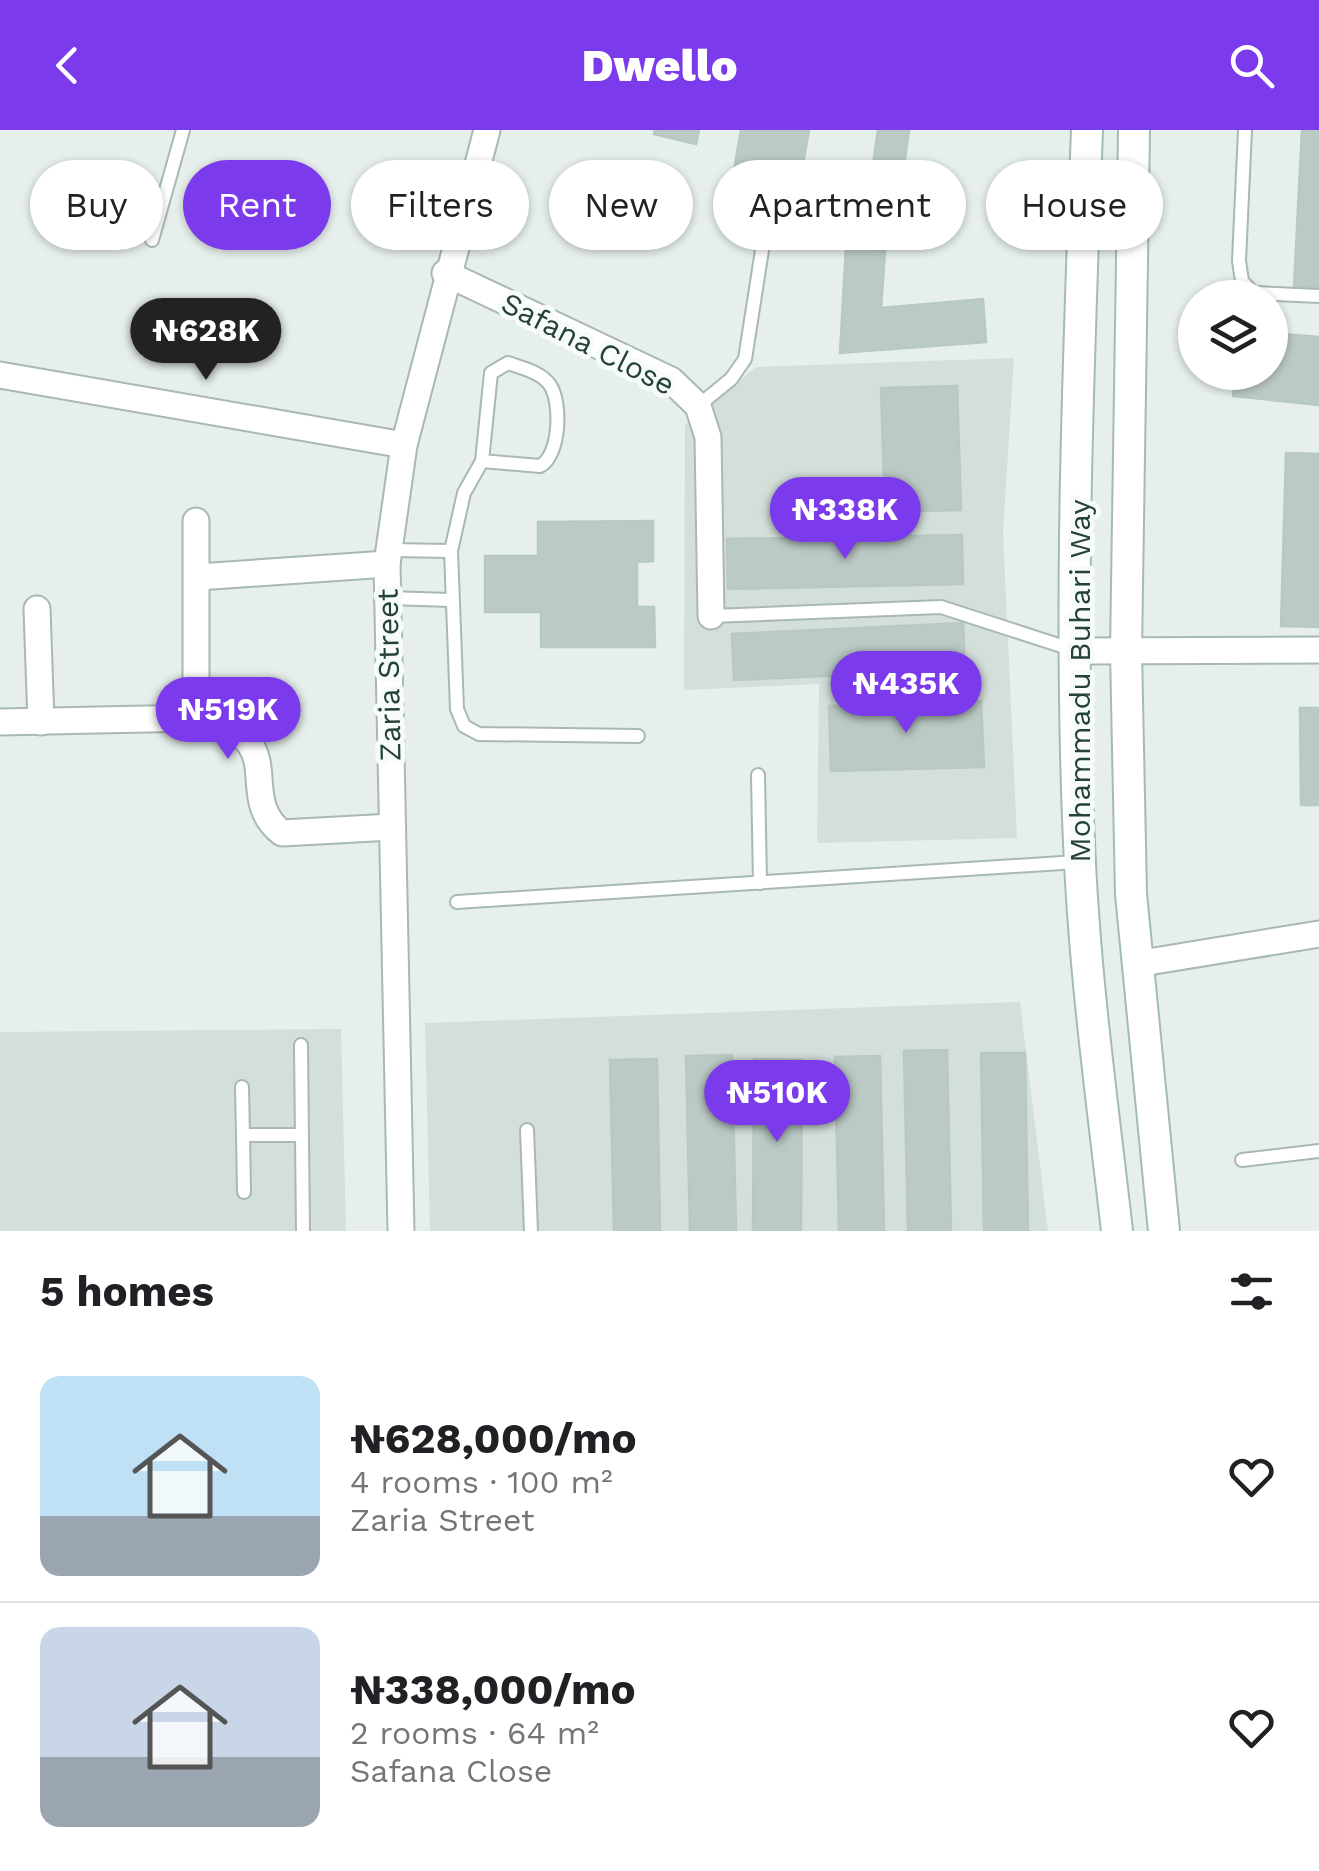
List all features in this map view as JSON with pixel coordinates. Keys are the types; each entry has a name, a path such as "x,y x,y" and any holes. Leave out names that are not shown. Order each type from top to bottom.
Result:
{"main road":[{"name":"Mohammadu Buhari Way","path":"1087,130 1077,651 1080,862 1092,1025 1116,1231"},
{"name":"Mohammadu Buhari Way","path":"1134,130 1126,652 1136,964 1164,1231"}],"street":[{"name":"Zaria Street","path":"401,1231 388,557 404,444 486,130"},
{"name":"Safana Close","path":"446,272 671,380 698,406 708,437 711,616"},
{"path":"0,375 404,444"},
{"path":"196,520 196,718"},
{"path":"198,578 388,557"},
{"path":"36,609 41,722"},
{"path":"1077,651 1319,650"},
{"path":"0,722 196,718 227,724 246,735 258,761 267,814 282,833 392,828"},
{"path":"1136,964 1319,934"}],"lane":[{"path":"163,201 183,130"},
{"path":"1245,130 1238,261 1242,281 1253,293 1319,296"},
{"path":"698,406 732,379 744,359 762,250"},
{"path":"482,462 540,466 548,462 553,453 556,401 550,385 537,374 508,363 491,373 482,462 464,493 451,551 457,709 464,726 479,734 638,736"},
{"path":"388,557 451,551"},
{"path":"388,598 451,600"},
{"path":"711,616 941,607 1077,651"},
{"path":"758,775 760,882"},
{"path":"457,902 1080,862"},
{"path":"301,1045 303,1231"},
{"path":"242,1088 244,1192"},
{"path":"527,1130 531,1231"},
{"path":"242,1135 299,1134"},
{"path":"1242,1160 1319,1151"}],"shaded area":[{"path":"1014,358 1003,532 1017,838 817,843 819,684 684,690 685,425 756,367"},
{"path":"1020,1002 1048,1231 430,1231 425,1023"},
{"path":"341,1029 346,1231 0,1231 0,1032"}],"building":[{"path":"655,130 699,130 696,144 654,134"},
{"path":"741,130 809,130 804,160 736,160"},
{"path":"878,130 909,130 905,160 874,160"},
{"path":"1302,130 1319,130 1319,287 1294,286"},
{"path":"846,250 885,251 881,308 983,299 986,342 840,353"},
{"path":"1288,334 1319,337 1319,405 1233,396 1234,390 1288,390"},
{"path":"957,386 961,510 885,512 881,388"},
{"path":"1286,453 1319,454 1319,627 1281,626"},
{"path":"653,521 653,561 637,562 637,607 654,607 655,647 541,647 541,612 485,612 485,556 538,556 538,522"},
{"path":"962,535 963,584 728,589 727,539"},
{"path":"963,623 965,670 734,680 732,634"},
{"path":"981,701 984,767 831,771 829,706"},
{"path":"1300,708 1319,708 1319,805 1301,805"},
{"path":"947,1050 951,1231 908,1231 904,1051"},
{"path":"981,1053 1025,1053 1028,1231 984,1231"},
{"path":"732,1055 736,1231 690,1231 686,1056"},
{"path":"880,1056 884,1231 839,1231 835,1057"},
{"path":"657,1059 660,1231 614,1231 610,1060"},
{"path":"754,1059 802,1060 801,1231 753,1231"}]}
